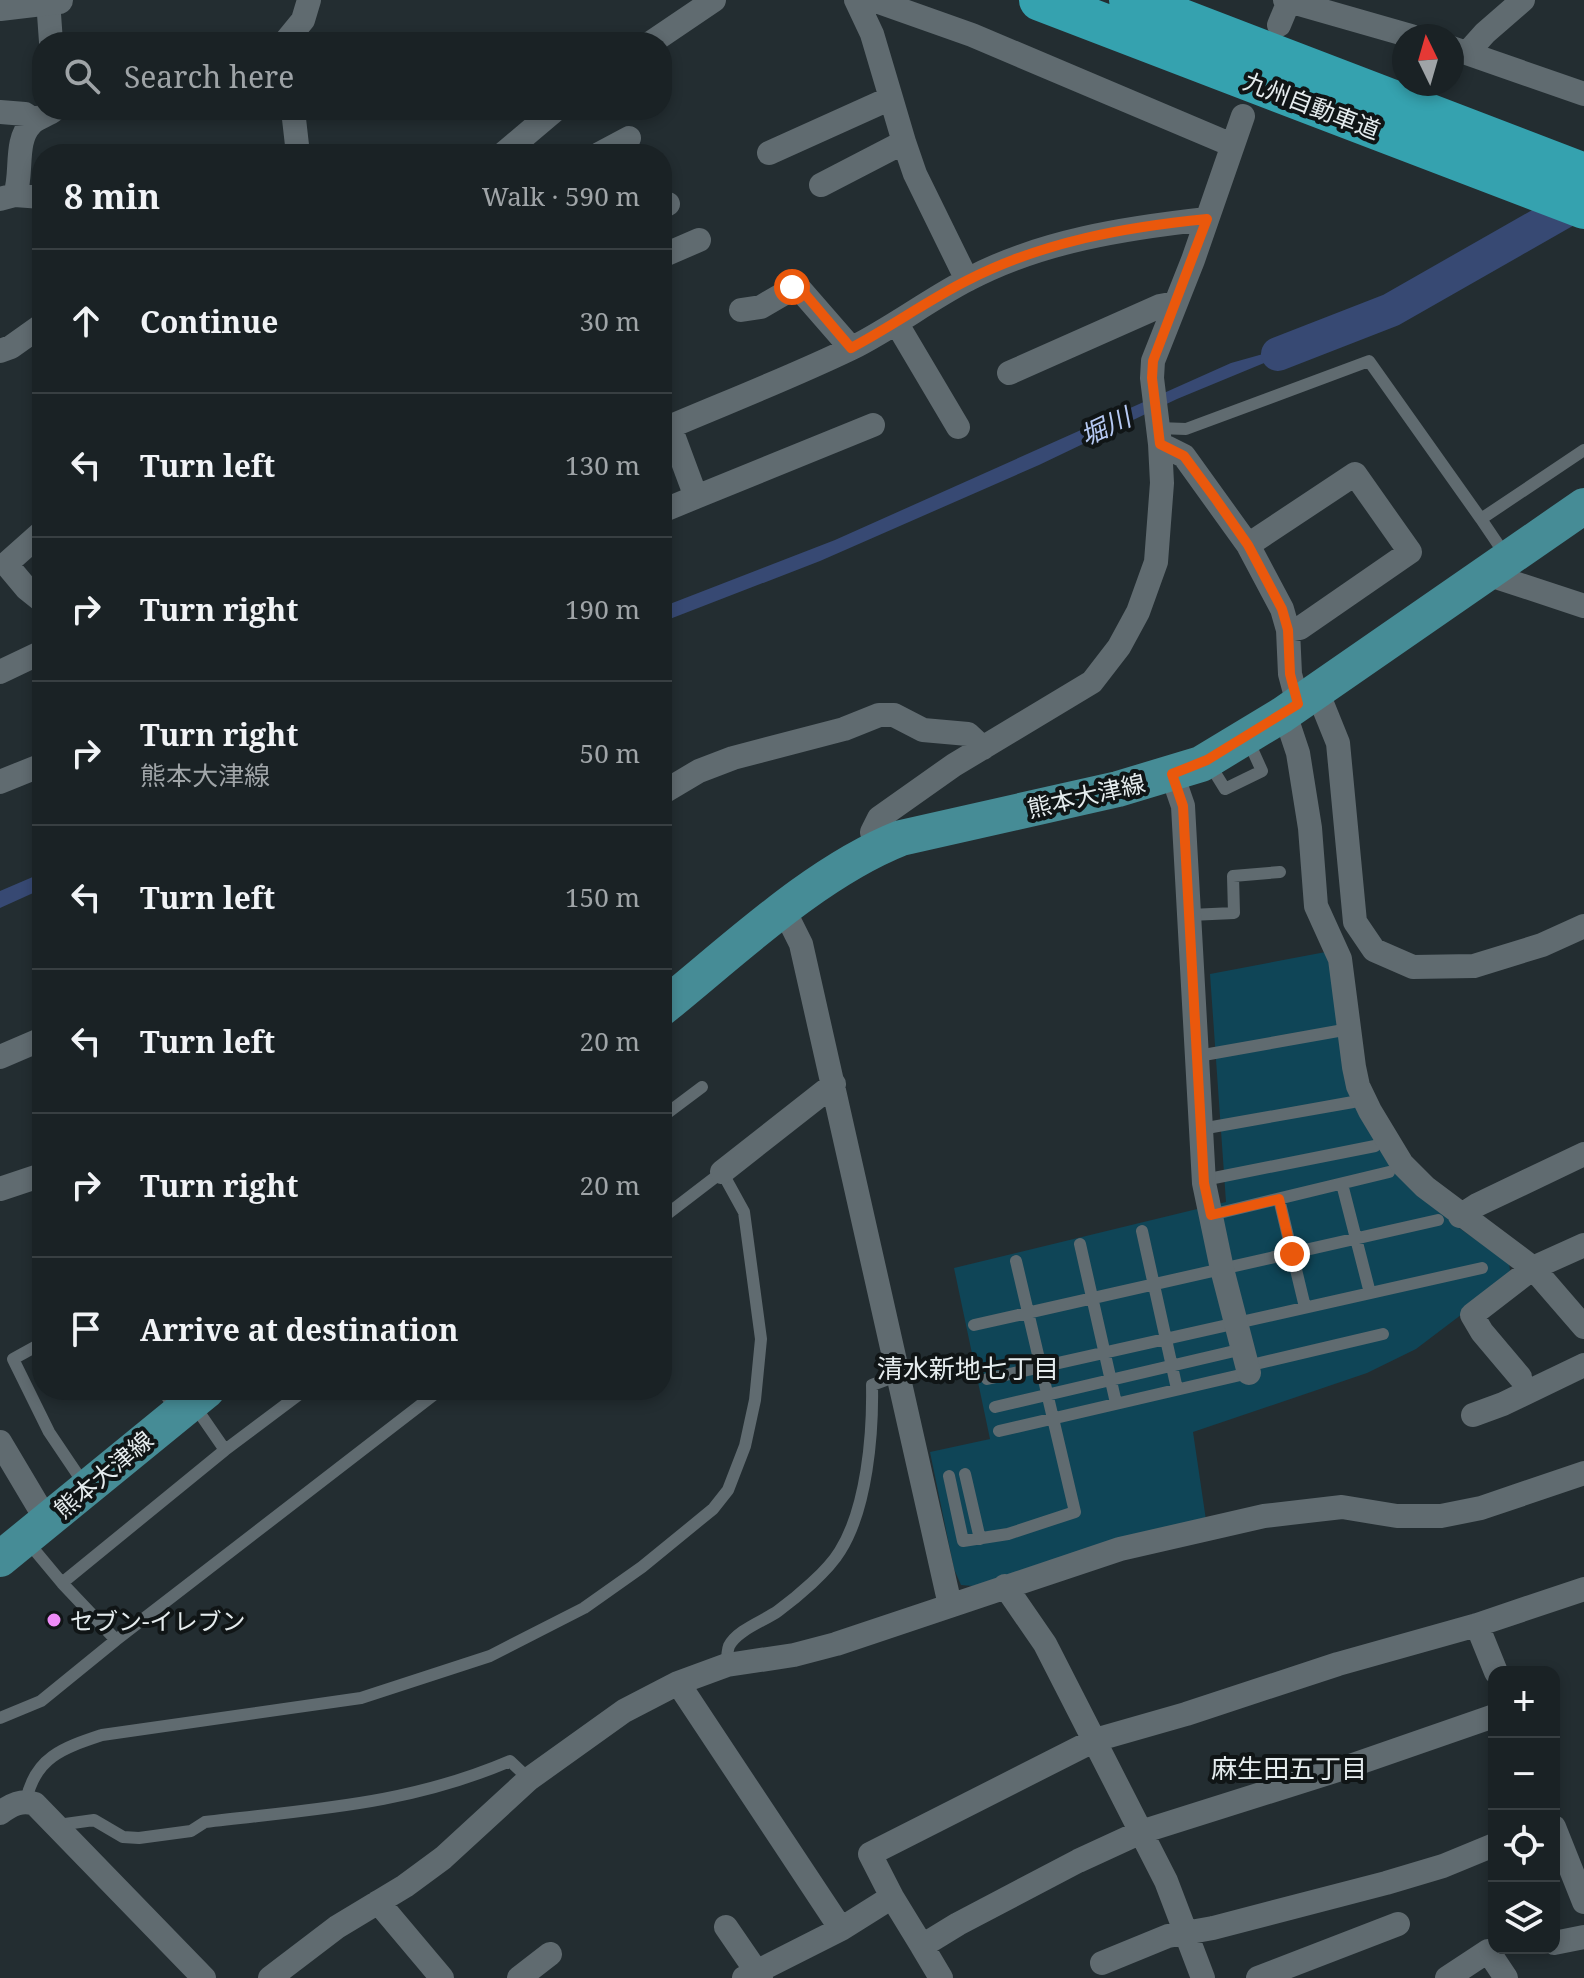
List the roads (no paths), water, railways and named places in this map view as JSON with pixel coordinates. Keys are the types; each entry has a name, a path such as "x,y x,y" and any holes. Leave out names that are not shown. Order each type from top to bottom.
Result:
{"highway":[{"name":"九州自動車道","path":"1040,0 1584,208"},
{"name":"九州自動車道","path":"1130,0 1571,169"}],"main road":[{"name":"熊本大津線","path":"672,1000 828,875 876,848 901,838 1118,789 1172,774 1207,760 1299,703 1584,506"},
{"name":"熊本大津線","path":"24,1539 87,1488 184,1400"}],"street":[{"path":"0,7 51,0 51,32"},
{"path":"293,32 303,20 309,0"},
{"path":"667,32 714,0"},
{"path":"856,0 872,34 915,174 967,280"},
{"path":"873,0 972,35 1232,145"},
{"path":"1279,25 1287,0 1392,30"},
{"path":"1464,47 1523,0"},
{"path":"1464,51 1584,94"},
{"path":"769,153 891,98"},
{"path":"0,112 32,114"},
{"path":"876,848 872,832 879,818 983,748 1092,682 1119,647 1138,612 1156,562 1162,483 1153,361 1243,116"},
{"path":"19,187 23,136 39,120"},
{"path":"294,120 297,144"},
{"path":"523,144 546,120"},
{"path":"618,144 629,138"},
{"path":"821,185 904,142"},
{"path":"672,425 851,348 897,324 967,280 1051,248 1109,233 1207,219"},
{"path":"672,252 699,240"},
{"path":"741,310 761,307 797,286 851,348"},
{"path":"1009,373 1160,306 1176,303"},
{"path":"897,324 958,427"},
{"path":"0,351 32,333"},
{"path":"672,507 873,425"},
{"path":"1159,430 1184,456 1248,545 1282,609 1288,630 1290,674 1299,703 1338,743 1355,922 1374,950 1413,967 1474,966 1542,945 1584,926"},
{"path":"672,442 696,497"},
{"path":"1248,545 1355,474 1410,552 1300,628 1288,630"},
{"path":"32,541 6,564 32,593"},
{"path":"1498,566 1584,606"},
{"path":"0,672 32,657"},
{"path":"1299,703 1290,729 1298,753 1310,828 1316,906 1340,959 1358,1086 1402,1164 1449,1218 1533,1268 1584,1327"},
{"path":"672,787 699,771 733,758 844,729 879,715 894,715 923,730 968,734 983,748"},
{"path":"0,782 32,769"},
{"path":"1172,774 1183,806 1204,1180 1246,1363"},
{"path":"784,910 801,944 950,1605"},
{"path":"0,1057 32,1043"},
{"path":"722,1172 834,1084"},
{"path":"1449,1218 1584,1154"},
{"path":"0,1189 32,1178"},
{"path":"1520,1377 1482,1332 1472,1315 1533,1268 1584,1245"},
{"path":"1473,1415 1584,1365"},
{"path":"0,1442 24,1539"},
{"path":"270,1978 337,1927 443,1858 529,1779 624,1711 678,1683 727,1665 794,1655 836,1644 1120,1549 1264,1516 1342,1507 1397,1516 1441,1516 1481,1508 1584,1473"},
{"path":"1005,1586 1045,1644 1095,1740 1166,1881 1203,1978"},
{"path":"941,1978 870,1854 1095,1740 1338,1664 1477,1625 1584,1589"},
{"path":"1477,1625 1494,1666"},
{"path":"678,1683 841,1929"},
{"path":"922,1946 1078,1861 1141,1832 1347,1767 1488,1718"},
{"path":"0,1813 11,1805 26,1801 35,1804 204,1978"},
{"path":"1560,1842 1584,1902"},
{"path":"1102,1963 1185,1931 1213,1928 1386,1883 1443,1866 1488,1847"},
{"path":"726,1927 754,1976 841,1929 892,1897"},
{"path":"378,1902 442,1978"},
{"path":"1258,1978 1398,1924"},
{"path":"1560,1942 1584,1937"},
{"path":"1447,1978 1488,1951"},
{"path":"519,1978 550,1954"},
{"path":"1494,1954 1506,1978"}],"lane":[{"path":"1159,430 1186,429 1369,361 1481,519 1498,566"},
{"path":"1481,519 1584,450"},
{"path":"1190,915 1234,913 1233,876 1280,872"},
{"path":"1198,1056 1338,1031"},
{"path":"672,1110 702,1087"},
{"path":"1201,1129 1353,1102"},
{"path":"1204,1180 1375,1146"},
{"path":"26,1801 30,1782 40,1765 70,1745 102,1735 361,1698 490,1656 584,1608 654,1558 713,1509 728,1490 745,1446 755,1400 761,1339 744,1212 722,1172 672,1210"},
{"path":"1211,1215 1389,1172"},
{"path":"1342,1184 1370,1293"},
{"path":"1279,1199 1305,1307"},
{"path":"974,1325 1449,1218"},
{"path":"1142,1231 1177,1389"},
{"path":"1080,1244 1116,1403"},
{"path":"949,1476 963,1541 1008,1534 1075,1512 1016,1261"},
{"path":"987,1379 1482,1268"},
{"path":"999,1431 1177,1389 1246,1363 1383,1334"},
{"path":"32,1349 13,1359 32,1398"},
{"path":"995,1407 1172,1366 1246,1363"},
{"path":"727,1665 729,1647 740,1635 779,1611 839,1553 849,1533 864,1480 872,1419 872,1385 899,1375"},
{"path":"33,1400 49,1432 87,1488"},
{"path":"186,1400 225,1450"},
{"path":"62,1583 225,1450 292,1400"},
{"path":"0,1718 41,1701 427,1400"},
{"path":"965,1474 980,1539"},
{"path":"24,1539 116,1640"},
{"path":"58,1825 94,1820 123,1837 139,1838 191,1831 205,1822 351,1806 393,1798 444,1785 510,1761 529,1779"}],"water":[{"path":"1337,333 1177,399 1039,465 820,561 672,618 672,603 835,540 1231,363"},
{"path":"32,877 32,894 0,908 0,891"}],"waterway":[{"name":"堀川","path":"1278,354 1391,310 1584,200"}],"place":[{"name":"セブン-イレブン","path":"54,1620"}],"district":[{"name":"清水新地七丁目","path":"968,1368"},
{"name":"麻生田五丁目","path":"1289,1768"}]}
